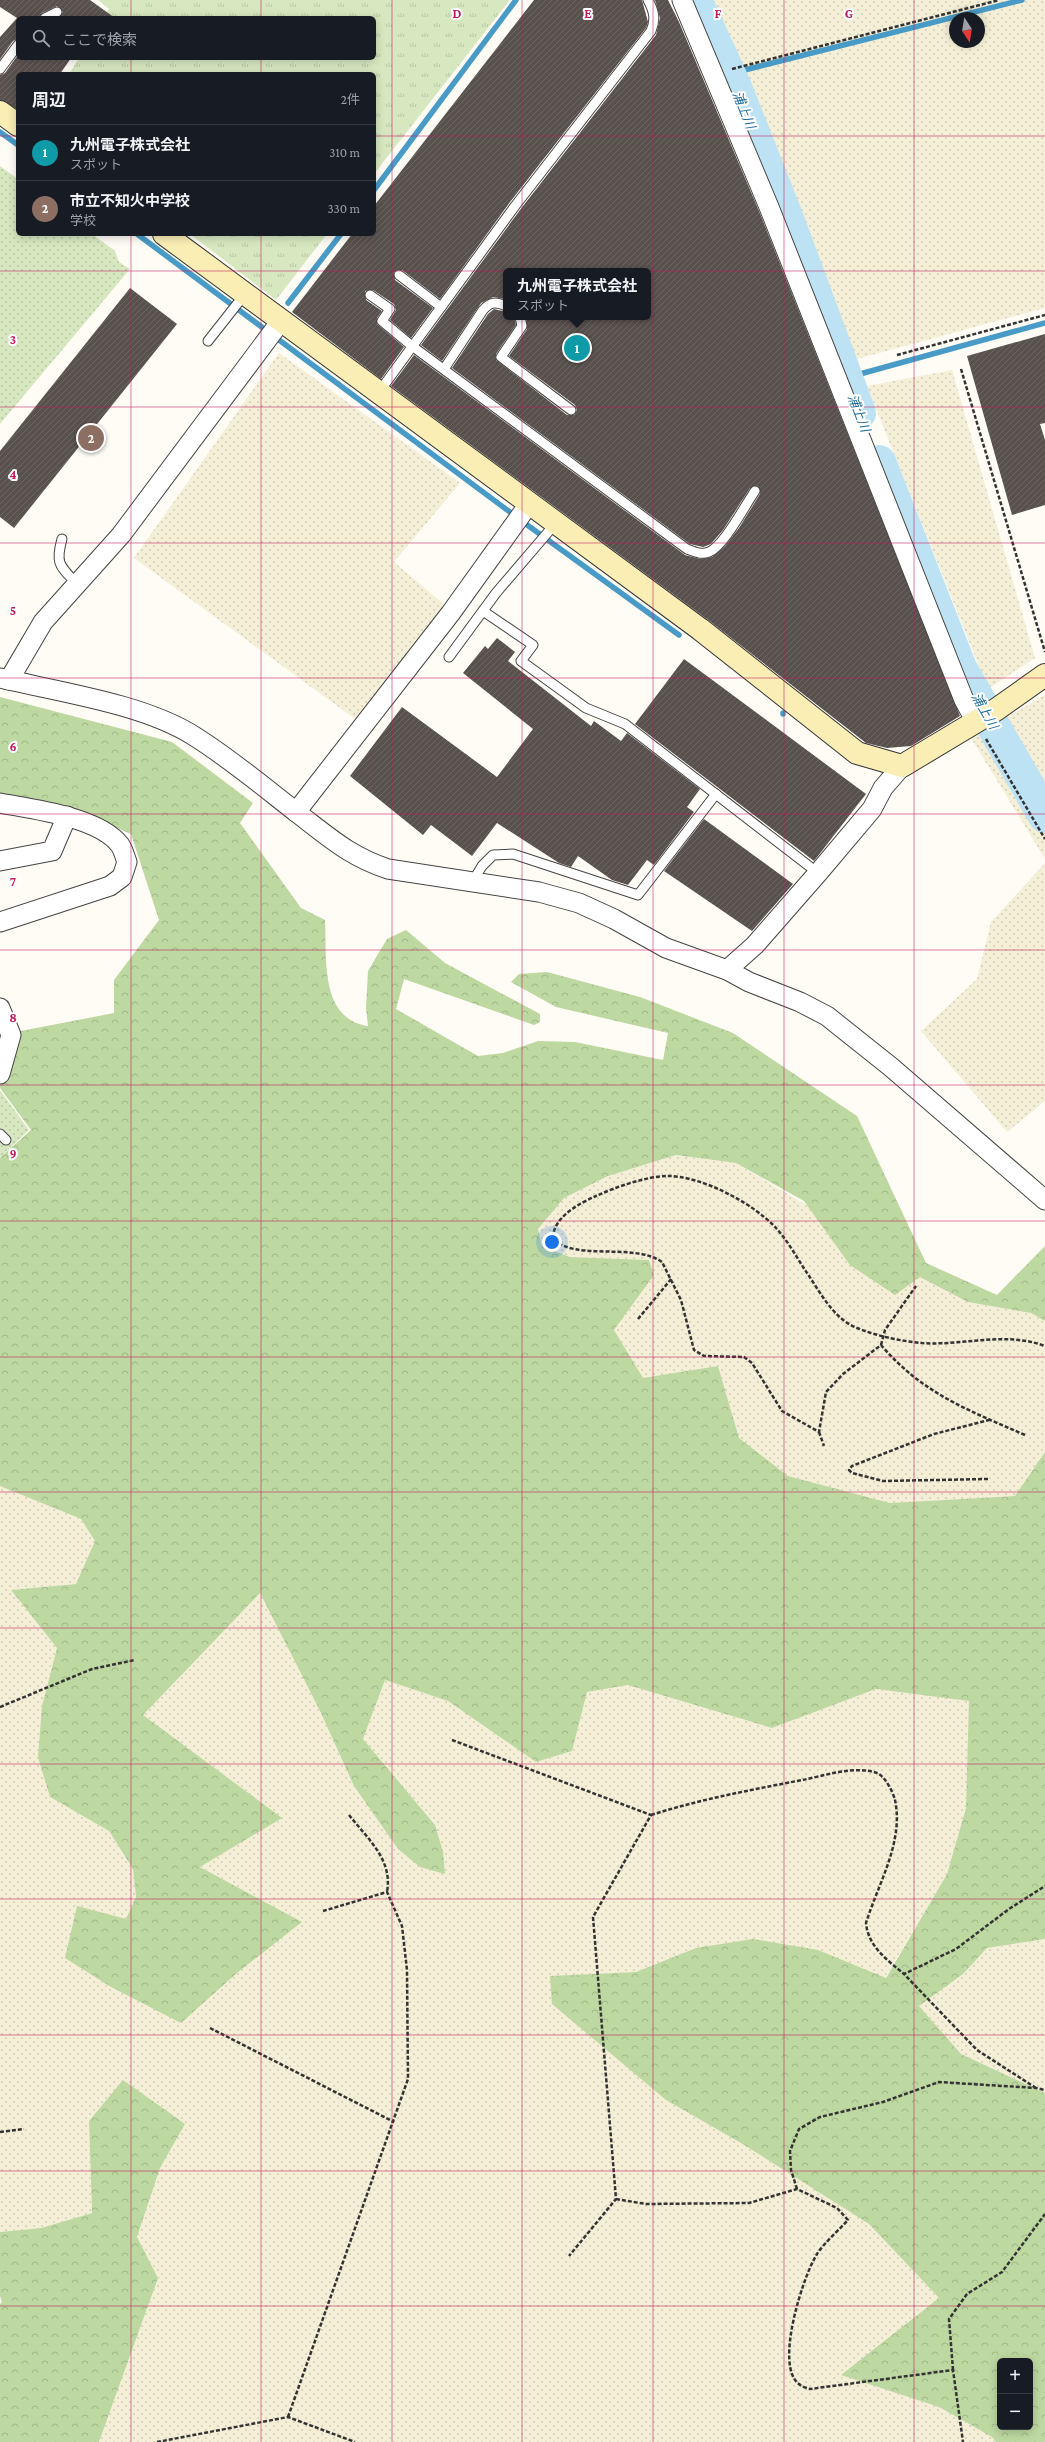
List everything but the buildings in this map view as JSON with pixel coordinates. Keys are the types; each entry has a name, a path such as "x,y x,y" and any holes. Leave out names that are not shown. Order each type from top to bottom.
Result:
{"street":[{"path":"682,0 766,199 902,548 964,700 984,716"},
{"path":"0,112 16,124"},
{"path":"166,236 242,297 274,331 378,393 522,514 552,527 700,630 858,753 902,766"},
{"path":"274,331 121,535 43,622 4,679 106,703 167,722 194,736 296,812 338,846 370,863 388,870 473,881 539,892 579,903 614,919 666,948 727,970 749,982 800,1002 828,1016 951,1116 1045,1200"},
{"path":"296,812 450,614 522,514"},
{"path":"727,970 756,945 818,873 872,809 883,788 902,766 984,716 1045,675"},
{"path":"0,803 68,816 103,832 120,845 127,862 122,877 110,886 0,922"},
{"path":"0,861 52,851 68,816"},
{"path":"0,1008 11,1035 0,1074"}],"lane":[{"path":"378,393 515,206 651,31 654,24 654,12 648,0"},
{"path":"49,16 57,12"},
{"path":"0,68 16,48"},
{"path":"399,275 441,307"},
{"path":"370,295 390,309 382,321 412,346 577,467 646,521 688,549 698,553 710,552 720,542 755,491"},
{"path":"208,341 242,297"},
{"path":"444,369 483,310 489,304 498,302 503,304"},
{"path":"521,320 522,326 501,357 571,410"},
{"path":"449,657 484,610 538,542 552,527"},
{"path":"62,539 57,555 62,567 77,584"},
{"path":"484,610 533,645 521,661 586,708 625,724 818,873"},
{"path":"473,881 482,866 493,855 513,854 638,895 716,794"}],"path":[{"path":"735,69 999,0"},
{"path":"897,355 1045,315"},
{"path":"961,369 1045,652"},
{"path":"984,716 1045,839"},
{"path":"819,1432 782,1411 752,1363 744,1357 704,1356 698,1354 694,1350 681,1300 667,1268 657,1258 635,1252 585,1250 558,1243 553,1238 553,1233 566,1213 596,1196 643,1181 665,1176 684,1177 724,1193 760,1212 777,1229 831,1308 842,1319 855,1328 883,1337 922,1343 1017,1340 1045,1346"},
{"path":"638,1319 672,1278"},
{"path":"824,1446 819,1432 823,1400 828,1388 843,1374 881,1346 885,1330 916,1286"},
{"path":"881,1346 897,1364 941,1397 1025,1435"},
{"path":"988,1479 883,1481 852,1473 849,1470 852,1466 934,1434 989,1420"},
{"path":"0,1707 92,1669 135,1660"},
{"path":"452,1740 651,1815 695,1801 813,1778 863,1771 878,1774 887,1783 895,1799 897,1818 894,1841 866,1923 867,1933 881,1955 904,1974 977,2050 1036,2088"},
{"path":"288,2417 408,2079 407,1970 402,1926 387,1892 390,1879 384,1858 349,1815"},
{"path":"569,2256 616,2199 594,1917 651,1815"},
{"path":"904,1974 956,1949 1009,1909 1045,1886"},
{"path":"323,1911 387,1892"},
{"path":"210,2028 394,2122"},
{"path":"797,2189 791,2170 790,2151 799,2130 820,2117 883,2102 939,2082 1036,2088 1045,2090"},
{"path":"0,2132 24,2129"},
{"path":"616,2199 646,2204 749,2203 797,2189 837,2208 848,2220 817,2254 797,2301 789,2335 790,2370 798,2384 810,2389 953,2370"},
{"path":"963,2442 953,2370 949,2319 967,2294 1002,2272 1045,2214"},
{"path":"157,2442 288,2417 355,2442"}],"shaded area":[{"path":"699,0 1045,0 1045,308 857,359 793,217 730,61"},
{"path":"279,353 460,483 394,562 447,607 358,721 134,558"},
{"path":"952,370 1035,658 988,689 867,386"},
{"path":"1045,695 1045,859 971,738"},
{"path":"1045,863 1045,1101 1007,1132 921,1031 977,979 991,922"},
{"path":"676,1155 736,1163 968,1302 1031,1313 1045,1321 1045,1452 1015,1496 890,1503 788,1476 739,1438 718,1366 643,1379 614,1330 654,1275 649,1260 570,1257 542,1246 538,1229 564,1198 608,1176"},
{"path":"0,1486 81,1519 95,1541 76,1584 11,1590 57,1648 42,1706 50,1797 109,1831 133,1869 136,1897 126,1919 181,2023 237,1973 302,1922 200,1867 281,1818 142,1715 260,1593 320,1711 354,1786 398,1849 435,1825 363,1739 385,1680 448,1701 536,1762 572,1751 587,1692 628,1685 772,1728 876,1689 970,1701 966,1808 947,1874 885,1978 818,1950 696,1948 636,1972 550,1977 666,2100 746,2146 869,2224 939,2298 842,2375 939,2407 992,2437 996,2442 99,2442 158,2278 137,2237 160,2168 185,2124 89,2121 92,2213 41,2228 0,2232"},
{"path":"1045,1939 1045,2093 961,2054 919,2006 963,1974 987,1948"}],"green space":[{"path":"98,0 510,0 376,171 376,72 70,72 78,60 376,60 376,16 104,16 109,9"},
{"path":"0,166 16,178 16,236 95,236 115,251 119,262 130,269 0,424"},
{"path":"193,236 325,236 276,300"},
{"path":"0,697 172,742 253,803 240,823 301,908 325,920 327,968 333,999 341,1012 352,1021 368,1026 366,1008 368,971 387,939 406,930 445,963 540,1014 540,1022 534,1025 404,979 396,1009 478,1056 503,1053 538,1041 575,1042 663,1060 668,1033 556,1007 511,982 519,974 547,972 640,997 733,1033 857,1116 926,1263 997,1295 1045,1246 1045,1321 1031,1313 968,1302 920,1277 895,1295 850,1265 804,1201 736,1163 676,1155 608,1176 564,1198 538,1229 542,1246 570,1257 649,1260 654,1275 614,1330 643,1378 718,1366 739,1438 788,1476 890,1503 1015,1496 1045,1452 1045,1939 987,1948 963,1974 919,2006 961,2054 1045,2093 1045,2442 996,2442 992,2437 939,2407 841,2375 939,2298 869,2224 746,2146 666,2100 552,2004 550,1976 636,1972 696,1948 753,1939 818,1950 886,1978 947,1874 966,1808 969,1701 876,1689 772,1728 628,1685 587,1692 572,1751 536,1762 448,1701 385,1680 363,1739 435,1825 443,1852 445,1874 420,1867 398,1849 354,1786 320,1711 260,1593 143,1715 282,1818 200,1867 302,1922 237,1973 181,2023 111,1987 65,1958 77,1906 126,1919 136,1897 133,1869 109,1831 50,1797 38,1757 42,1706 57,1648 11,1590 76,1584 95,1541 81,1519 0,1486 0,1158 31,1130 0,1088 0,1035 114,1013 114,980 159,920 131,834 65,805 0,793"},
{"path":"0,1090 29,1130 0,1158"},
{"path":"123,2080 185,2124 160,2168 137,2237 158,2278 99,2442 0,2442 0,2304 2,2302 0,2296 0,2232 41,2228 92,2213 89,2121"}],"waterway":[{"path":"376,187 516,0"},
{"name":"浦上川","path":"695,0 734,85 787,219 859,413"},
{"path":"729,74 1022,0"},
{"path":"0,132 16,144"},
{"path":"768,195 774,187"},
{"path":"140,236 530,527 679,635"},
{"path":"288,303 339,236"},
{"path":"860,374 1045,323"},
{"name":"浦上川","path":"879,462 960,668 1045,816"}],"place":[{"name":"九州電子株式会社","path":"577,348"},
{"name":"市立不知火中学校","path":"91,438"}]}
